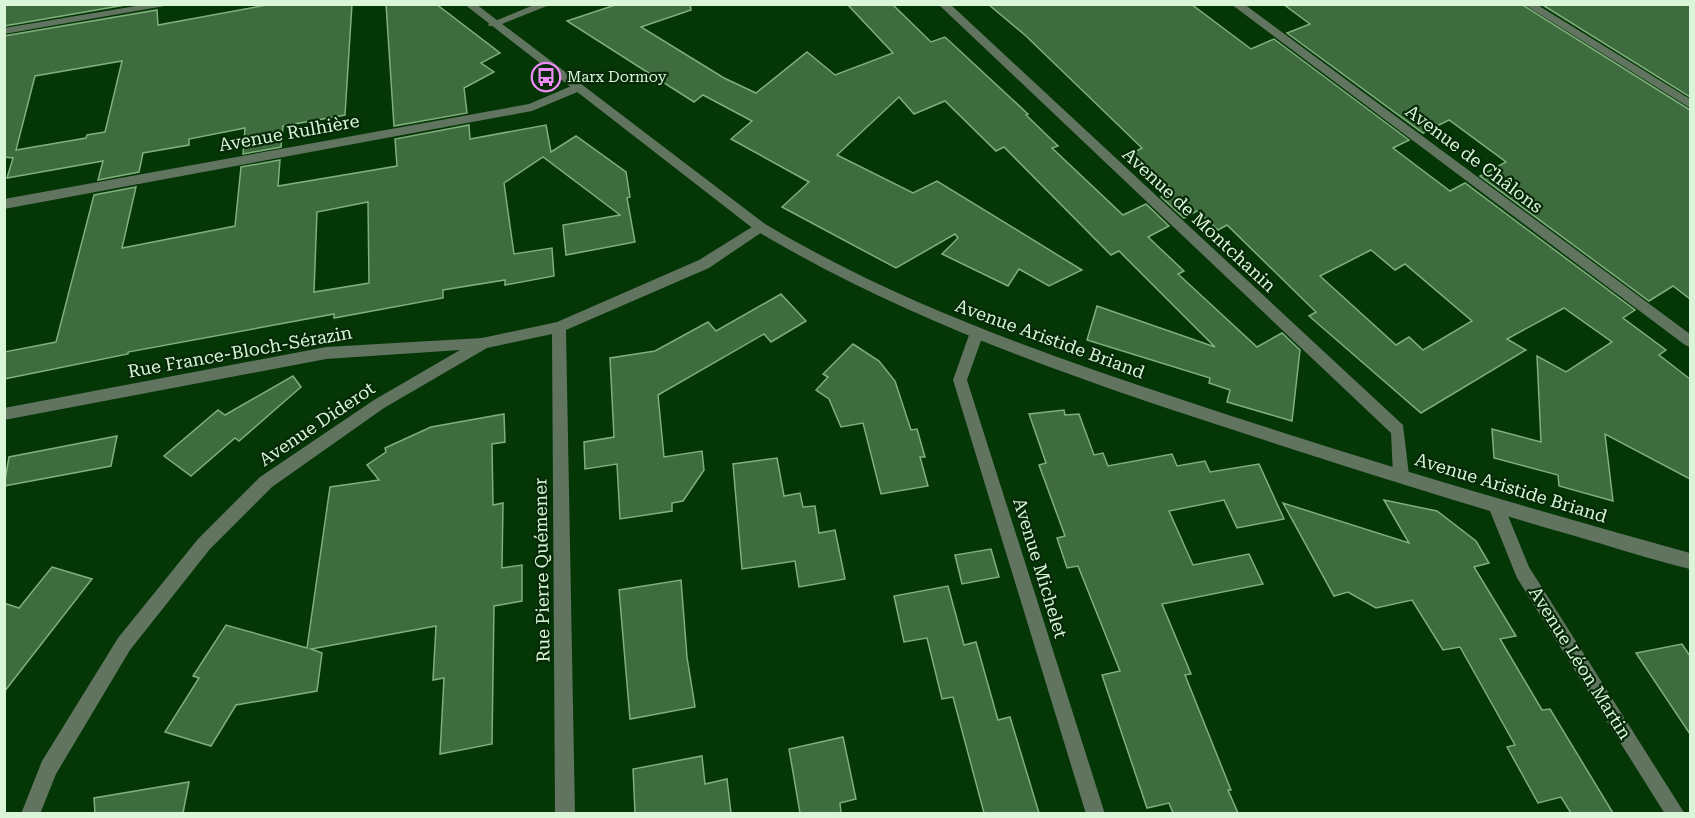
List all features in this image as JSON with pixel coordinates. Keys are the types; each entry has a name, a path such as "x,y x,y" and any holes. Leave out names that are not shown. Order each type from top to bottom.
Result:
{"street":[{"path":"4,31 171,4"},
{"name":"Avenue Aristide Briand","path":"468,4 760,227 844,276 976,335 1366,467 1401,475 1496,506 1690,561"},
{"path":"493,24 547,4"},
{"name":"Avenue de Montchanin","path":"943,4 1398,430 1401,475"},
{"name":"Avenue de Châlons","path":"1236,4 1690,341"},
{"path":"1528,4 1690,104"},
{"name":"Avenue Rulhière","path":"4,204 532,107 576,88"},
{"name":"Avenue Diderot","path":"30,813 50,768 124,644 204,544 266,482 379,404 484,343 559,327 704,264 760,227"},
{"name":"Rue Pierre Quémener","path":"559,327 565,813"},
{"name":"Avenue Michelet","path":"976,335 960,380 1096,813"},
{"name":"Rue France-Bloch-Sérazin","path":"4,414 326,353 484,343"},
{"name":"Avenue Léon Martin","path":"1496,506 1523,572 1676,813"}],"building":[{"path":"4,4 131,4 4,26"},
{"path":"272,4 352,4 345,115 283,126 281,147 243,154 245,128 189,139 189,145 143,153 139,172 98,180 103,161 7,178 13,158 4,157 4,36 157,10 158,25","holes":["122,61 105,132 87,135 86,138 16,150 35,76"]},
{"path":"386,4 436,4 500,53 481,63 494,72 464,88 467,113 394,126"},
{"path":"618,4 690,4 691,10 641,27 724,78 756,93 807,52 835,75 893,53 847,4 892,4 931,42 945,37 1028,114 1026,115 1058,146 1052,148 1123,215 1146,204 1169,226 1148,237 1184,271 1178,274 1257,347 1282,333 1300,350 1292,421 1227,402 1230,390 1209,383 1210,378 1087,340 1097,306 1215,347 1119,251 1111,255 1004,147 996,151 945,101 914,114 899,97 837,155 913,193 937,181 1082,270 1049,286 1019,269 1008,286 942,254 958,238 955,234 896,268 782,207 809,182 731,139 752,121 703,95 694,102 567,21"},
{"path":"988,4 1191,4 1251,49 1274,39 1409,140 1393,148 1450,191 1465,183 1635,310 1623,318 1666,350 1659,355 1690,379 1690,479 1605,434 1613,501 1559,486 1558,475 1494,458 1492,429 1541,442 1537,356 1566,372 1612,342 1564,308 1507,339 1526,350 1421,413 1309,316 1316,312 1227,225 1218,230 1197,211 1184,218 1161,197 1174,191 1133,153 1142,148 1026,36","holes":["1371,250 1395,270 1405,264 1472,321 1423,350 1409,337 1396,345 1320,276"]},
{"path":"1283,4 1521,4 1690,110 1690,299 1673,286 1649,301 1480,176 1506,162 1449,120 1423,133 1287,33 1310,24"},
{"path":"1541,4 1690,4 1690,97"},
{"path":"469,125 470,139 546,125 551,152 576,136 626,172 630,197 627,198 635,242 566,255 563,225 620,215 543,157 504,183 514,254 552,248 554,276 505,285 505,280 443,290 443,298 334,318 334,314 128,352 128,354 4,379 4,352 56,342 94,195 136,187 122,248 235,226 241,167 280,160 278,186 397,166 395,139","holes":["368,202 369,283 314,292 317,212"]},
{"path":"781,294 806,321 771,342 764,334 658,395 664,457 702,451 704,470 683,501 672,503 672,511 620,519 617,464 585,469 584,442 614,437 610,358 655,351 708,322 716,331"},
{"path":"853,344 879,361 895,381 911,430 917,429 925,457 920,457 928,486 881,494 863,423 841,427 829,399 816,390 828,377 823,374"},
{"path":"293,376 301,387 239,441 235,438 191,476 164,456 218,410 225,415"},
{"path":"1064,410 1065,415 1079,414 1094,455 1103,453 1108,466 1172,454 1177,466 1205,461 1210,472 1259,464 1284,519 1237,528 1224,500 1169,511 1193,565 1249,554 1263,584 1162,604 1191,674 1185,675 1238,813 1173,813 1169,803 1147,808 1102,675 1120,671 1078,566 1067,568 1057,538 1065,536 1039,465 1046,463 1029,414"},
{"path":"504,414 505,442 492,444 493,505 503,503 502,568 522,565 522,601 494,606 492,744 440,754 444,678 433,680 436,626 311,649 322,653 317,691 236,705 211,746 165,732 199,678 193,676 226,625 307,648 330,487 379,480 367,465 386,452 385,448 431,427"},
{"path":"117,436 111,466 4,486 9,457"},
{"path":"777,458 784,496 800,493 803,507 815,506 819,533 835,530 845,579 799,587 795,561 742,569 733,464"},
{"path":"1384,500 1437,511 1476,541 1489,563 1474,567 1516,636 1500,639 1542,710 1550,709 1613,813 1571,813 1561,797 1538,803 1507,747 1515,745 1460,647 1443,650 1412,600 1376,608 1348,592 1334,596 1283,503 1409,543"},
{"path":"991,549 999,577 962,584 955,555"},
{"path":"52,567 92,579 4,692 4,603 19,608"},
{"path":"681,580 687,657 695,707 630,719 619,590"},
{"path":"948,586 964,645 976,642 998,720 1010,717 1039,813 984,813 953,697 942,699 927,638 904,642 894,596"},
{"path":"1682,644 1690,656 1690,734 1636,653"},
{"path":"843,737 856,799 840,803 841,813 800,813 789,749"},
{"path":"702,756 705,784 727,779 731,813 635,813 633,769"},
{"path":"189,782 183,813 95,813 94,798"}],"place":[{"name":"Marx Dormoy","path":"546,77"}]}
